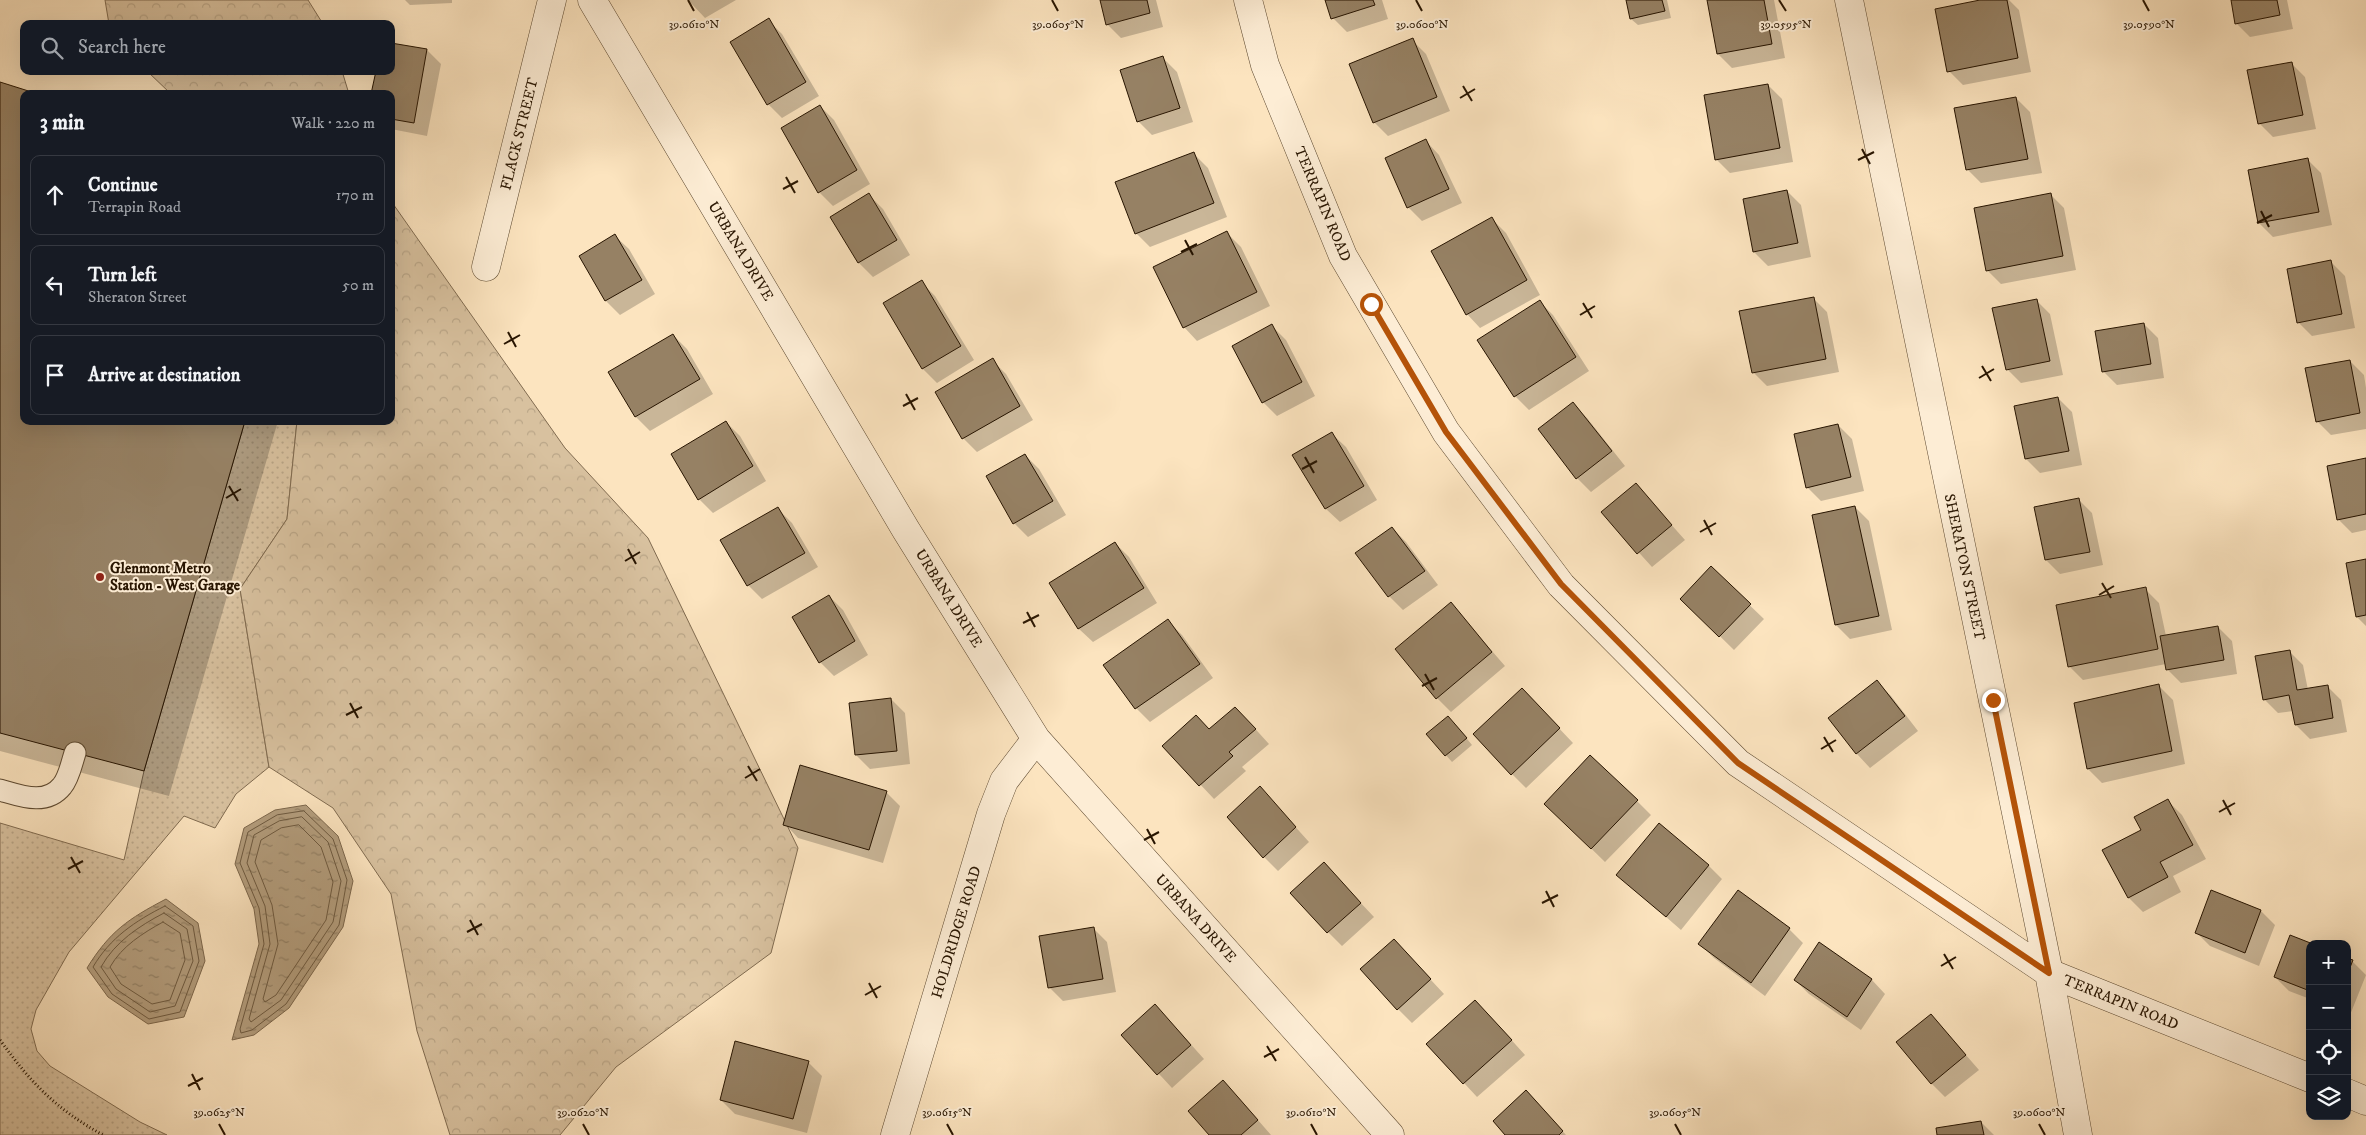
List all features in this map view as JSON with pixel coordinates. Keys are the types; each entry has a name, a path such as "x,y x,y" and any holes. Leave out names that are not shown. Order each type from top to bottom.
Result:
{"street":[{"name":"FLACK STREET","path":"486,267 552,0"},
{"name":"URBANA DRIVE","path":"592,0 906,530 1036,739 1390,1135"},
{"name":"TERRAPIN ROAD","path":"1248,0 1265,65 1343,256 1446,432 1561,584 1738,763 2049,973 2306,1076"},
{"name":"SHERATON STREET","path":"1849,0 2049,973 2078,1135"},
{"name":"HOLDRIDGE ROAD","path":"895,1135 991,814 1004,781 1036,739"},
{"path":"2351,1095 2366,1101"}],"lane":[{"path":"0,790 24,797 46,798 63,786 75,753"}],"path":[{"path":"0,1040 26,1076 53,1102 103,1135"}],"green space":[{"path":"105,0 308,0 320,20 108,20"},
{"path":"151,75 343,75 348,90 167,90"},
{"path":"395,207 565,448 648,538 798,848 771,953 616,1067 560,1135 450,1135 417,1031 391,894 333,808 269,767 240,589 287,519 297,425 395,425"},
{"path":"244,425 297,425 287,519 240,589 269,767 236,794 215,828 184,816 69,952 36,1010 31,1029 37,1051 50,1066 140,1122 167,1135 0,1135 0,823 124,860 144,771"}],"water":[{"path":"306,805 338,836 353,881 343,927 289,1008 254,1035 232,1040 259,944 254,909 235,864 244,828 275,810"},
{"path":"166,899 198,923 205,961 184,1017 148,1024 108,997 87,968 104,944 121,927"}],"building":[{"path":"1100,0 1147,0 1150,13 1106,25"},
{"path":"1325,0 1373,0 1375,5 1331,19"},
{"path":"1626,0 1662,0 1665,11 1630,19"},
{"path":"1707,0 1764,0 1772,44 1717,54"},
{"path":"1980,0 2007,0 2018,58 1947,72 1935,9"},
{"path":"2231,0 2277,0 2280,15 2235,24"},
{"path":"769,18 806,82 767,105 730,42"},
{"path":"1413,38 1437,97 1373,123 1349,64"},
{"path":"395,44 427,49 414,123 395,120 395,90 372,90 375,75 395,75"},
{"path":"1163,56 1180,108 1137,122 1120,70"},
{"path":"2292,62 2303,115 2258,124 2247,70"},
{"name":"Glenmont Metro Station - West Garage","path":"0,82 25,90 20,90 20,425 244,425 144,771 0,733"},
{"path":"1768,84 1780,148 1715,160 1704,95"},
{"path":"2016,97 2028,159 1966,170 1954,108"},
{"path":"820,105 857,170 818,193 781,128"},
{"path":"1426,139 1449,189 1407,208 1385,158"},
{"path":"1194,152 1214,203 1135,234 1115,182"},
{"path":"2308,158 2319,212 2258,223 2248,170"},
{"path":"1787,190 1798,243 1753,252 1743,199"},
{"path":"869,193 897,240 858,263 830,217"},
{"path":"2051,193 2063,256 1986,271 1974,208"},
{"path":"1492,217 1527,280 1466,315 1431,251"},
{"path":"1227,231 1257,292 1183,328 1153,267"},
{"path":"615,234 642,280 605,301 579,256"},
{"path":"2331,260 2342,314 2297,323 2287,269"},
{"path":"922,280 961,346 922,369 883,303"},
{"path":"1814,297 1826,359 1752,373 1739,311"},
{"path":"2037,299 2050,361 2006,370 1992,308"},
{"path":"1540,300 1576,357 1514,397 1477,340"},
{"path":"2144,323 2151,364 2102,372 2095,331"},
{"path":"1272,324 1302,382 1262,403 1232,346"},
{"path":"673,334 700,379 635,417 608,372"},
{"path":"993,358 1020,406 962,439 935,392"},
{"path":"2350,360 2360,413 2316,422 2305,368"},
{"path":"2058,397 2069,451 2025,459 2014,406"},
{"path":"1573,402 1612,451 1576,479 1538,429"},
{"path":"726,421 753,466 698,500 671,454"},
{"path":"1838,424 1851,477 1806,488 1794,434"},
{"path":"1332,432 1364,486 1325,509 1292,455"},
{"path":"1025,454 1053,501 1013,524 986,476"},
{"path":"2366,458 2366,514 2337,520 2327,466"},
{"path":"1636,483 1672,525 1637,554 1601,512"},
{"path":"2079,498 2090,552 2045,560 2034,507"},
{"path":"1855,506 1879,616 1835,625 1812,515"},
{"path":"778,507 805,553 747,586 720,540"},
{"path":"1392,527 1425,571 1388,597 1355,553"},
{"path":"1115,542 1144,588 1078,629 1049,583"},
{"path":"2366,559 2366,615 2356,617 2346,563"},
{"path":"1711,566 1751,604 1719,637 1680,599"},
{"path":"2146,587 2158,649 2068,667 2056,605"},
{"path":"829,595 855,641 819,663 792,617"},
{"path":"1451,602 1492,652 1436,699 1395,649"},
{"path":"1168,619 1200,664 1135,709 1103,665"},
{"path":"2218,626 2224,660 2166,670 2160,636"},
{"path":"2290,650 2297,690 2328,685 2333,718 2295,725 2289,695 2263,700 2255,656"},
{"path":"1877,680 1905,716 1856,754 1828,718"},
{"path":"2159,684 2172,751 2087,769 2074,703"},
{"path":"1522,688 1560,728 1511,775 1473,734"},
{"path":"891,698 897,751 855,755 849,703"},
{"path":"1235,707 1256,729 1229,752 1233,756 1199,786 1162,746 1196,715 1209,729"},
{"path":"1448,716 1467,738 1445,756 1426,734"},
{"path":"1590,755 1638,800 1591,849 1544,804"},
{"path":"800,765 887,791 869,850 783,825"},
{"path":"1260,786 1296,827 1263,858 1227,817"},
{"path":"2168,799 2193,845 2160,862 2168,877 2128,898 2102,850 2141,830 2134,817"},
{"path":"1659,823 1709,865 1666,917 1616,875"},
{"path":"1324,862 1361,903 1327,933 1290,893"},
{"path":"1738,890 1790,928 1751,983 1698,944"},
{"path":"2211,890 2261,910 2245,953 2195,933"},
{"path":"1094,927 1103,979 1048,988 1039,936"},
{"path":"2290,935 2306,941 2306,989 2274,977"},
{"path":"1394,939 1431,979 1397,1010 1360,969"},
{"path":"1819,942 1872,979 1847,1017 1794,980"},
{"path":"1475,1000 1512,1040 1463,1084 1426,1044"},
{"path":"1155,1004 1191,1045 1157,1075 1121,1035"},
{"path":"1931,1014 1966,1055 1931,1084 1896,1042"},
{"path":"735,1041 809,1061 793,1119 720,1100"},
{"path":"1223,1080 1258,1120 1241,1135 1209,1135 1188,1111"},
{"path":"1526,1090 1563,1131 1559,1135 1505,1135 1493,1121"},
{"path":"1981,1121 1984,1135 1937,1135 1936,1128"}],"place":[{"name":"Glenmont Metro Station - West Garage","path":"100,577"}],"route":[{"path":"1371,304 1446,432 1561,584 1738,763 2049,973 1993,700"}]}
